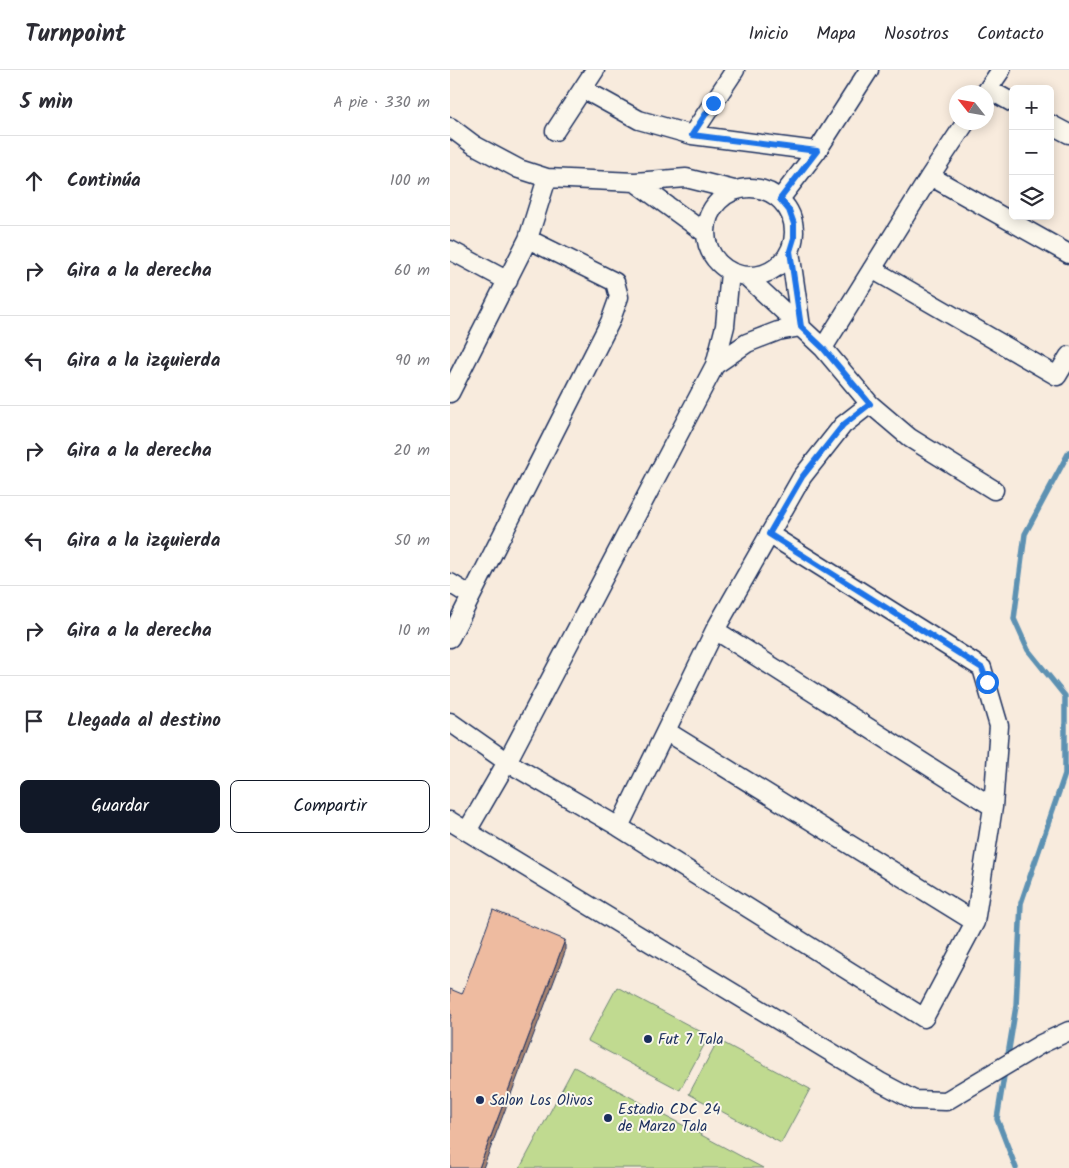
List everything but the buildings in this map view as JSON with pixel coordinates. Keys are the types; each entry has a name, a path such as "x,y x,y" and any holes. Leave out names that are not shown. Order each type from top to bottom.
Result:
{"street":[{"path":"555,131 595,70"},
{"path":"692,135 735,70"},
{"path":"780,199 817,151 869,70"},
{"path":"991,85 1002,70"},
{"path":"583,89 639,120 692,135 817,151"},
{"path":"994,94 1009,101"},
{"path":"1054,126 1069,134"},
{"path":"450,127 474,145 519,169 547,178 635,182 686,178 734,190"},
{"path":"823,348 961,130"},
{"path":"930,176 1069,254"},
{"path":"450,393 528,239 547,178"},
{"path":"635,182 705,233"},
{"path":"738,274 759,276 772,271 790,251 794,238 794,224 789,210 780,199 770,192 759,188 734,190 722,197 713,207 707,220 705,233 707,245 712,256 720,265 738,274 801,327 823,348 870,404 910,438 994,490"},
{"path":"450,638 610,322 619,297 614,282 528,239"},
{"path":"450,250 508,281"},
{"path":"790,251 801,327"},
{"path":"872,269 1056,376 1069,356"},
{"path":"467,830 507,762 715,365 738,274"},
{"path":"715,365 748,343 778,331 801,327"},
{"path":"619,827 715,630 802,477 843,425 870,404"},
{"path":"450,722 507,762 619,827 924,1018 975,922 993,807 999,726 982,668 769,534"},
{"path":"450,583 471,596"},
{"path":"715,630 993,807"},
{"path":"666,731 975,922"},
{"path":"450,821 880,1082 914,1100 946,1102 966,1088 1041,1044 1069,1031"}],"green space":[{"name":"Fut 7 Tala","path":"617,987 709,1036 680,1090 588,1041"},
{"name":"Fut 7 Tala","path":"718,1040 810,1089 781,1143 689,1094"},
{"name":"Estadio CDC 24 de Marzo Tala","path":"574,1067 763,1168 520,1168"}],"waterway":[{"path":"1007,1061 1016,1006 1021,903 1065,774 1065,696 1028,650 1014,619 1025,534 1069,452"},
{"path":"1005,1070 997,1119 1016,1168"}],"place":[{"name":"Fut 7 Tala","path":"648,1039"},
{"name":"Salon Los Olivos","path":"480,1100"},
{"name":"Estadio CDC 24 de Marzo Tala","path":"608,1118"}],"route":[{"path":"713,103 692,135 773,147 817,151 780,199 789,210 794,224 794,238 790,251 801,327 823,348 870,404 843,425 802,477 769,534 982,668 987,682"}]}
